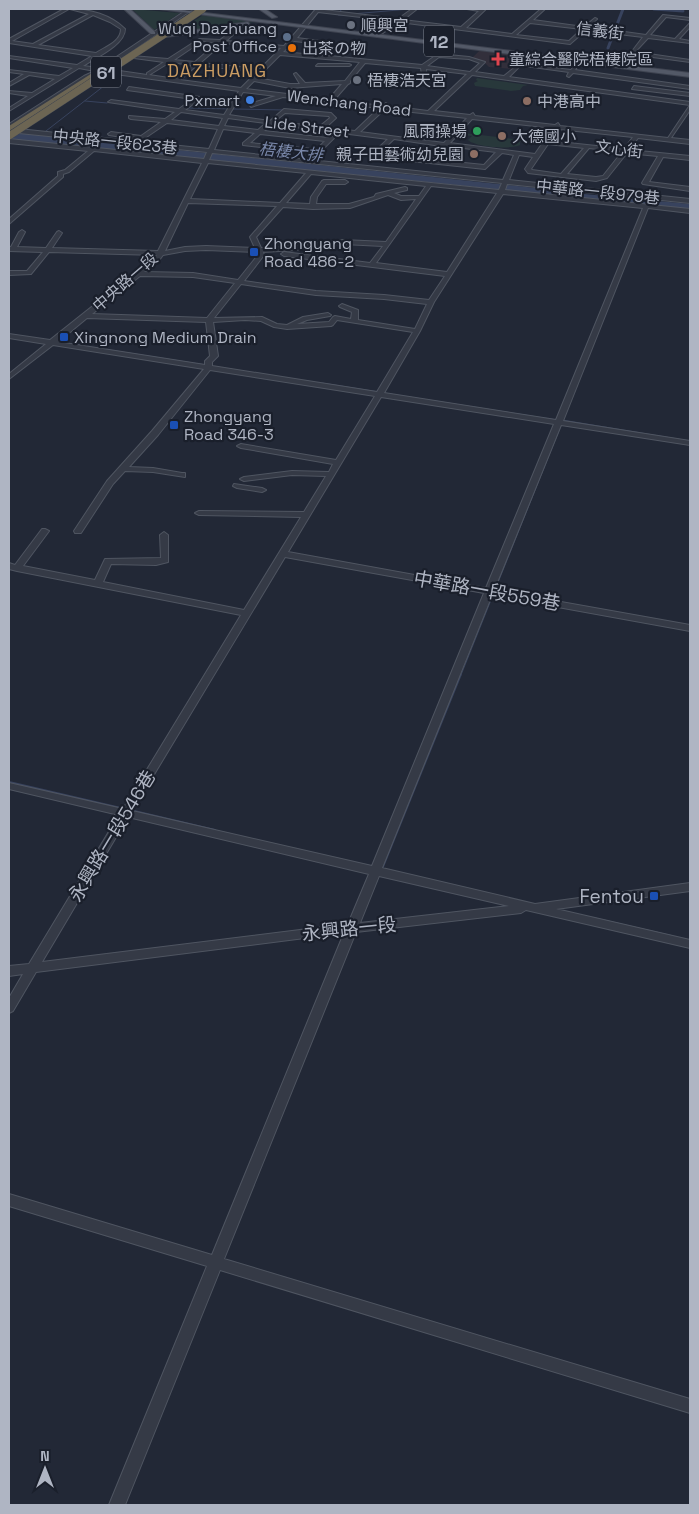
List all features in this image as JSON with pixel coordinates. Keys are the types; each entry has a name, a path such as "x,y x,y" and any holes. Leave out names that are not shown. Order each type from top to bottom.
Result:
{"highway":[{"name":"61","path":"9,134 204,10"},
{"path":"9,134 103,72"},
{"path":"9,134 94,74"}],"main road":[{"path":"126,9 153,33"},
{"name":"12","path":"162,9 204,10 307,24"},
{"name":"12","path":"176,9 189,10"},
{"path":"166,35 270,20 262,9"},
{"name":"12","path":"204,10 270,20 690,72"}],"street":[{"path":"9,42 67,9"},
{"path":"9,110 119,41 123,34 123,29 118,24 93,13 72,9"},
{"path":"318,9 398,22 570,43 595,19"},
{"name":"中央路一段","path":"9,377 158,258 208,157 230,107 243,89 293,39 318,9"},
{"path":"381,33 415,9"},
{"path":"469,9 483,10"},
{"path":"512,36 543,9"},
{"path":"9,134 21,132 153,33 189,10"},
{"path":"114,70 204,10"},
{"path":"461,30 483,10"},
{"path":"33,46 93,13"},
{"path":"690,19 666,16 632,53 690,61"},
{"name":"信義街","path":"529,22 676,40 687,48 690,54"},
{"path":"676,40 690,24"},
{"path":"178,78 241,25"},
{"path":"554,30 559,26"},
{"path":"544,40 549,35"},
{"path":"293,39 326,43 315,56"},
{"path":"149,74 201,40 284,47"},
{"path":"9,42 97,55"},
{"path":"677,59 687,48"},
{"path":"279,53 423,67 564,84 690,105 687,117 671,139"},
{"name":"Wenchang Road","path":"9,56 79,66 103,72 114,70 149,74 243,89"},
{"path":"423,67 438,56 481,60 483,62 431,111"},
{"path":"134,57 261,71"},
{"path":"564,84 581,58"},
{"path":"331,100 364,61"},
{"path":"318,65 349,65"},
{"path":"505,78 519,65 549,67 572,72 690,87"},
{"path":"423,67 425,83"},
{"path":"541,73 549,67"},
{"name":"Wenchang Road","path":"114,70 331,100 690,141"},
{"path":"9,71 60,78"},
{"path":"9,134 22,118 86,77 103,72"},
{"path":"9,134 103,72"},
{"path":"9,85 28,74"},
{"path":"82,86 94,74"},
{"path":"296,74 303,84"},
{"path":"334,75 339,81"},
{"path":"253,79 290,86 339,81 348,82"},
{"path":"657,98 672,79"},
{"path":"564,84 600,85"},
{"path":"251,105 286,94 286,90 290,86"},
{"path":"634,88 690,95"},
{"path":"111,134 142,138 198,98 129,89"},
{"path":"9,92 32,95"},
{"name":"Lide Street","path":"110,102 537,156"},
{"path":"260,104 269,106"},
{"path":"279,106 331,115 333,118 320,129"},
{"path":"356,133 385,106"},
{"path":"288,107 245,144 279,150 319,150 340,131"},
{"path":"430,161 472,116"},
{"path":"9,117 22,118"},
{"path":"131,117 329,140"},
{"path":"557,126 528,169 530,172 596,179 605,177 637,136"},
{"name":"Wenchang Road","path":"557,126 671,139"},
{"path":"279,150 304,127"},
{"name":"中央路一段623巷","path":"9,134 21,132 208,157"},
{"path":"9,134 93,149 208,157 309,173 690,212"},
{"path":"392,138 375,153 379,156 485,167 500,152"},
{"name":"文心街","path":"548,142 690,158"},
{"path":"562,176 588,146"},
{"path":"9,222 61,176 60,173 67,171 93,149"},
{"path":"208,157 235,154 506,182"},
{"name":"永興路一段546巷","path":"9,1008 417,331 431,302 501,192 518,154"},
{"path":"662,154 645,184 689,187"},
{"path":"367,168 379,156"},
{"path":"260,253 253,237 309,173"},
{"path":"314,207 314,197 324,182 375,179"},
{"name":"中華路一段979巷","path":"506,182 690,201"},
{"path":"371,264 388,244 430,184"},
{"path":"186,202 314,207 350,206 405,189"},
{"path":"389,193 395,198 402,199 422,197"},
{"path":"117,1505 646,207"},
{"path":"22,232 11,249 172,253 186,249 206,248 290,254 448,274"},
{"path":"9,273 29,272 59,233"},
{"path":"78,532 110,483 155,433 208,368 209,361 214,356 208,320 239,283 260,253 343,242 388,244"},
{"path":"139,274 193,275 316,293 431,302"},
{"path":"342,306 356,311 354,320"},
{"path":"287,327 305,318 328,315"},
{"path":"87,316 208,320 256,318 276,326 287,327 332,324 335,318 417,331"},
{"path":"9,336 690,443"},
{"path":"241,446 338,463"},
{"path":"122,469 153,470 182,475"},
{"path":"244,479 292,473 331,474"},
{"path":"237,486 262,490"},
{"path":"199,513 307,515"},
{"path":"13,567 45,531"},
{"path":"98,584 108,561 156,562 165,560 164,535"},
{"name":"中華路一段559巷","path":"283,554 690,628"},
{"path":"13,567 246,613"},
{"path":"9,786 690,944"},
{"name":"永興路一段","path":"9,971 34,966 127,957 280,936 530,908 690,887"},
{"path":"9,1200 215,1264 690,1406"}],"shaded area":[{"path":"132,9 180,13 154,30"},
{"path":"203,15 256,22 177,32"},
{"name":"童綜合醫院梧棲院區","path":"481,49 524,55 512,69 489,67 483,61 471,59"},
{"path":"477,78 528,85 523,86 520,90 511,91 475,86 474,83 478,81 476,80"},
{"path":"464,133 522,140 520,145 515,147 493,147 472,142 468,140 472,136 463,135"}],"water":[{"path":"9,132 690,204 690,209 9,139"}],"waterway":[{"path":"340,9 341,11 338,15 348,15"},
{"path":"352,14 410,9"},
{"path":"608,48 623,9"},
{"path":"654,9 683,11"},
{"path":"37,138 118,75"},
{"path":"85,101 107,103"},
{"path":"186,108 284,110"},
{"path":"569,405 647,210"},
{"path":"58,342 206,365"},
{"path":"211,366 236,370"},
{"path":"322,383 379,392"},
{"path":"384,393 557,420"},
{"path":"562,420 690,441"},
{"path":"495,590 562,423"},
{"path":"461,675 493,595"},
{"path":"382,869 461,674"},
{"path":"9,782 125,809"},
{"path":"130,810 215,830"},
{"path":"593,918 671,936"}],"place":[{"name":"順興宮","path":"351,25"},
{"name":"Wuqi Dazhuang Post Office","path":"287,37"},
{"name":"出茶の物","path":"292,48"},
{"name":"童綜合醫院梧棲院區","path":"498,59"},
{"name":"梧棲浩天宮","path":"357,80"},
{"name":"Pxmart","path":"250,100"},
{"name":"中港高中","path":"527,101"},
{"name":"風雨操場","path":"477,131"},
{"name":"大德國小","path":"502,136"},
{"name":"親子田藝術幼兒園","path":"474,154"},
{"name":"Zhongyang Road 486-2","path":"254,252"},
{"name":"Xingnong Medium Drain","path":"64,337"},
{"name":"Zhongyang Road 346-3","path":"174,425"},
{"name":"Fentou","path":"654,896"}],"district":[{"name":"DAZHUANG","path":"217,70"}],"water label":[{"name":"梧棲大排","path":"291,152"}]}
